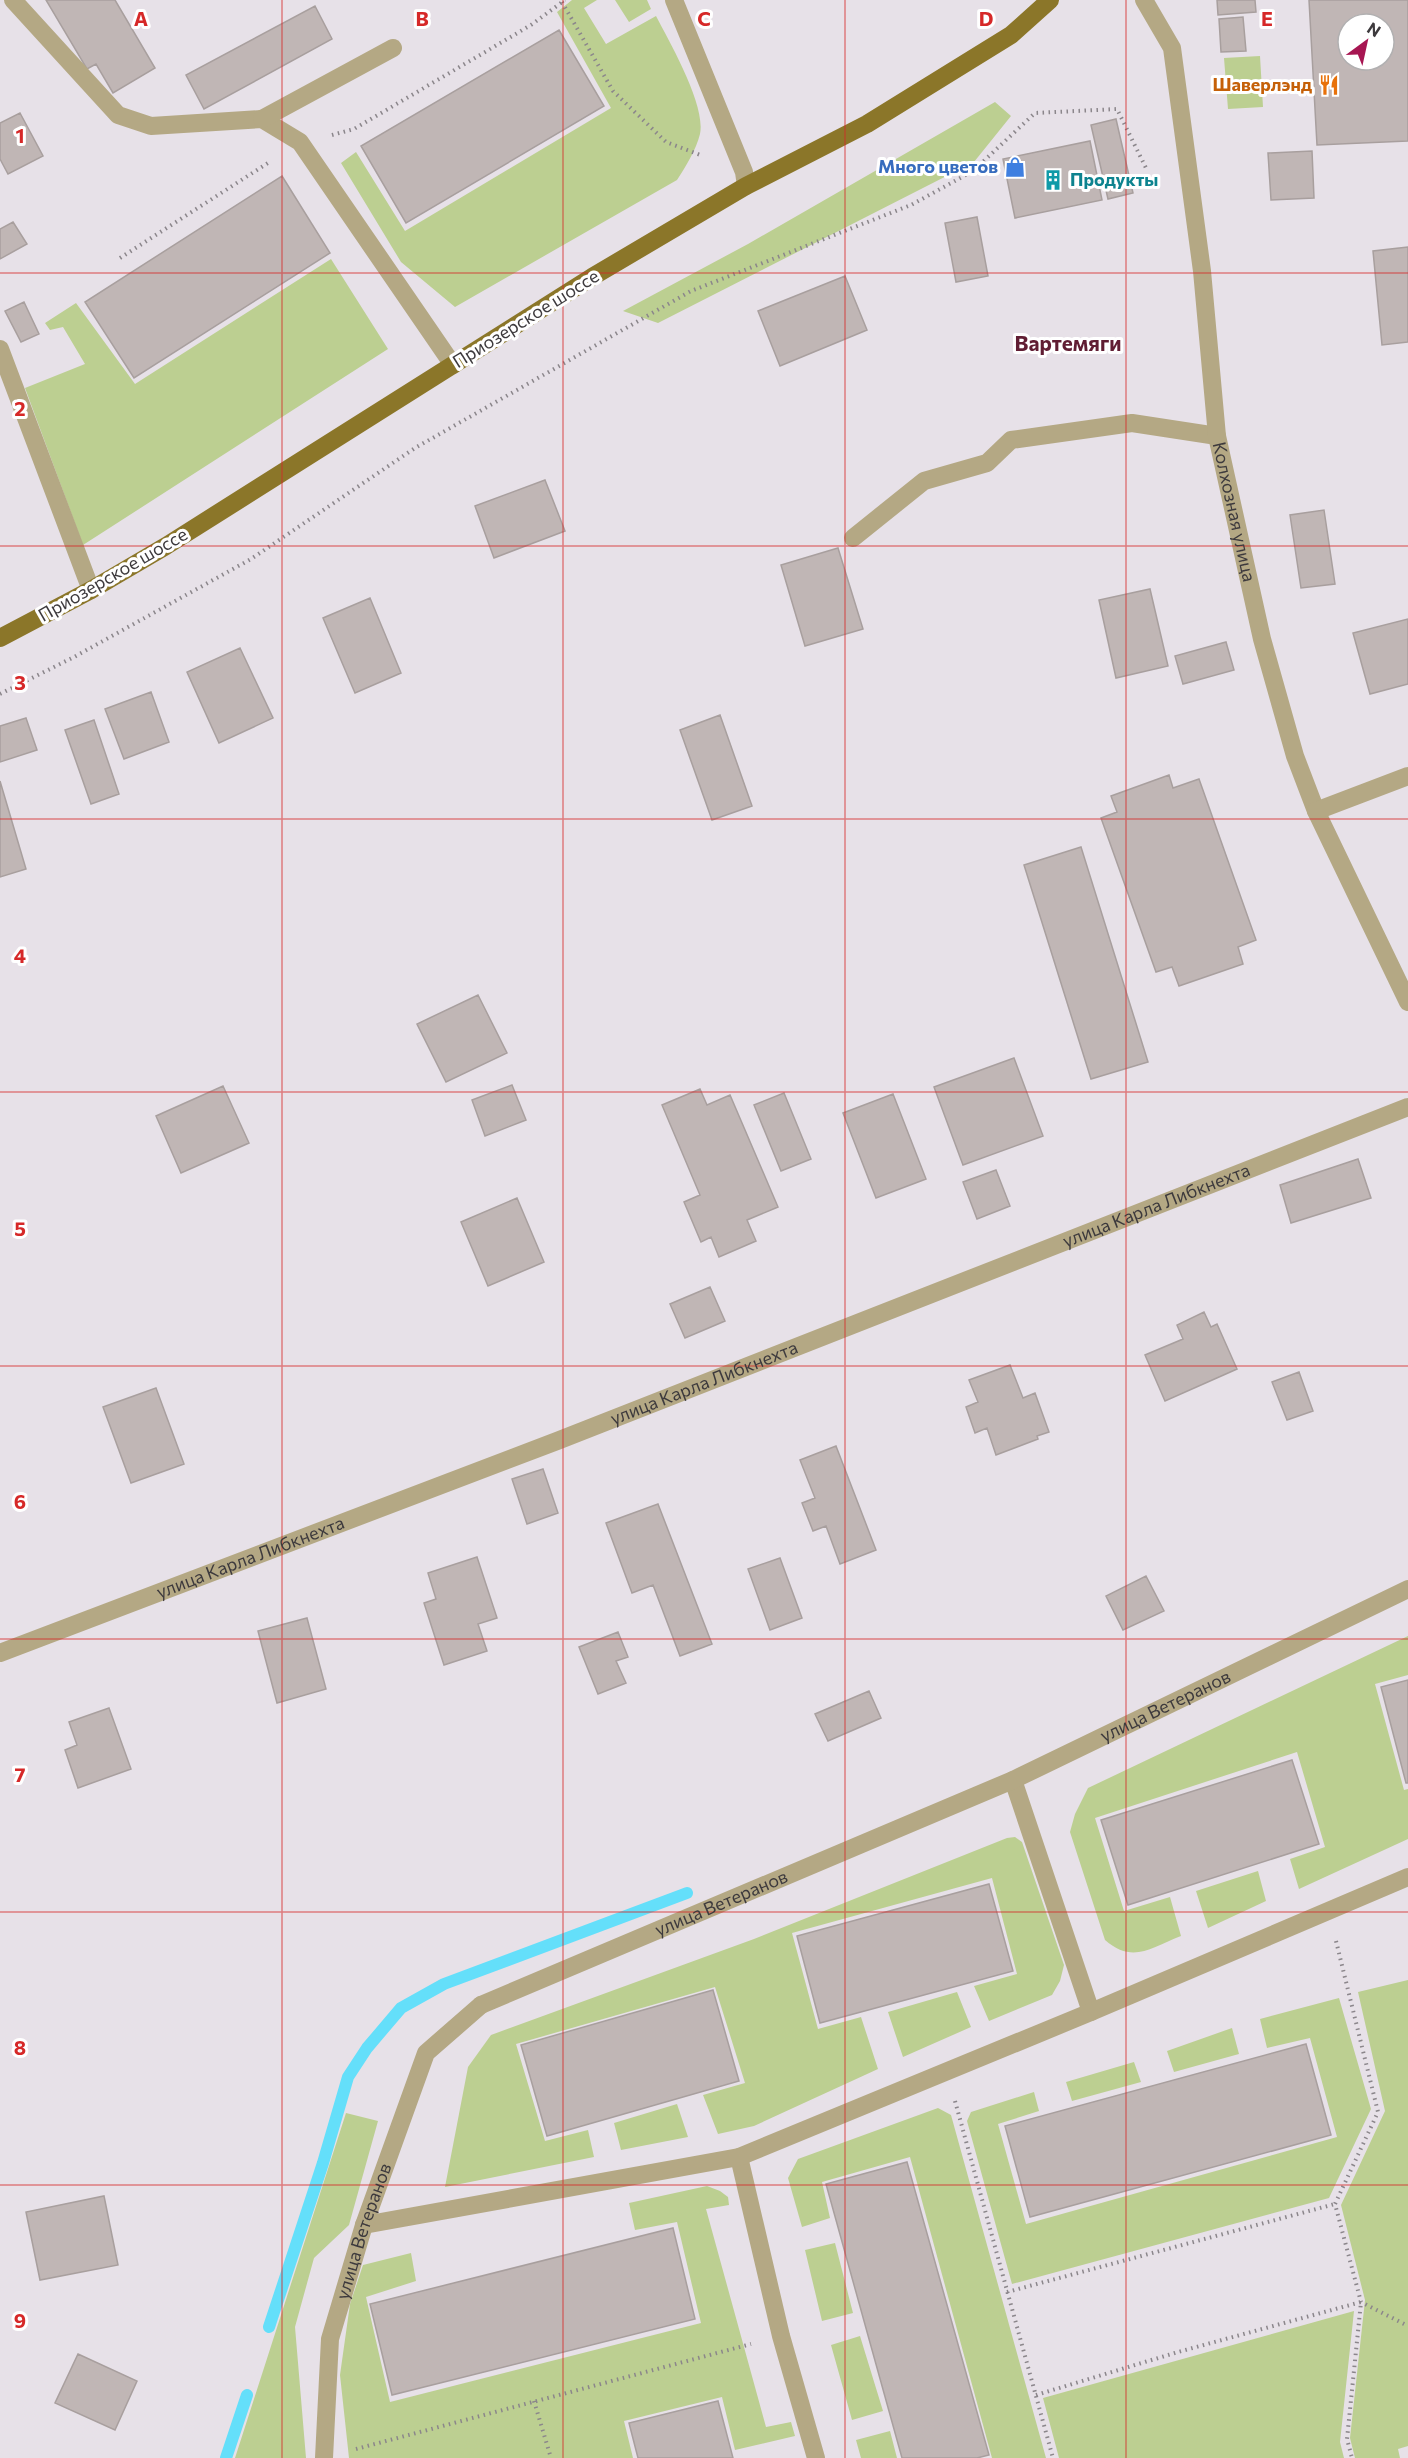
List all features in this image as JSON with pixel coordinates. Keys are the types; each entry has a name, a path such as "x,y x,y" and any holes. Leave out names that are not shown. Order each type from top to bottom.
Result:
{"main road":[{"name":"Приозерское шоссе","path":"0,638 91,590 166,546 745,179 867,124 1011,35 1050,0"}],"street":[{"path":"13,0 118,115 151,126 262,119 393,48"},
{"path":"674,0 745,179"},
{"name":"Колхозная улица","path":"1144,0 1172,48 1202,271 1217,436 1262,639 1295,756 1316,811 1408,1002"},
{"path":"262,119 300,142 453,365"},
{"path":"0,349 91,590"},
{"path":"853,538 924,481 987,463 1011,440 1132,423 1217,436"},
{"path":"1316,811 1408,776"},
{"name":"улица Карла Либкнехта","path":"0,1653 557,1441 1408,1107"},
{"name":"улица Ветеранов","path":"324,2458 330,2338 364,2225 426,2053 481,2005 1012,1780 1408,1589"},
{"path":"1012,1780 1091,2012"},
{"path":"364,2225 739,2157 1091,2012 1408,1877"},
{"path":"739,2157 781,2336 816,2458"}],"path":[{"path":"120,258 300,142 354,129 531,25 563,1 613,91 666,142 745,179"},
{"path":"0,694 74,657 251,558 415,448 691,291 910,205 973,171 1035,113 1118,109 1146,168"},
{"path":"1328,1911 1378,2112 1335,2204 1361,2302 1347,2439 1352,2458"},
{"path":"947,2071 1053,2458"},
{"path":"1007,2292 1335,2204"},
{"path":"1036,2395 1178,2352 1361,2302 1408,2326"},
{"path":"324,2458 781,2336"},
{"path":"534,2401 551,2458"}],"green space":[{"path":"572,0 597,0 584,8 606,44 656,16 678,58 698,107 700,134 696,146 677,180 455,307 401,262 341,163 356,152 405,231 611,108 557,12"},
{"path":"615,0 647,0 651,9 629,22"},
{"path":"1260,56 1263,107 1228,109 1224,58"},
{"path":"995,102 1011,116 974,162 658,323 623,311 748,244"},
{"path":"331,259 388,349 83,545 25,388 85,364 63,327 50,330 45,323 76,303 135,384"},
{"path":"1408,1636 1408,1675 1375,1684 1404,1790 1408,1789 1408,1839 1299,1889 1290,1859 1325,1847 1297,1752 1095,1818 1124,1911 1170,1897 1181,1936 1142,1952 1124,1951 1105,1940 1070,1832 1075,1814 1088,1788"},
{"path":"1015,1837 1022,1842 1064,1965 1060,1981 1052,1995 989,2021 974,1986 1017,1974 992,1878 792,1933 818,2029 861,2017 878,2069 754,2126 718,2134 703,2095 745,2083 715,1987 516,2044 545,2141 588,2130 594,2157 445,2187 468,2067 491,2035 754,1939 1007,1838"},
{"path":"1258,1871 1266,1901 1208,1928 1196,1891"},
{"path":"1408,1980 1408,2446 1398,2449 1400,2458 1355,2458 1350,2438 1365,2300 1341,2205 1385,2111 1358,1992"},
{"path":"957,1992 971,2027 903,2057 888,2012"},
{"path":"1339,1998 1371,2109 1329,2198 1012,2284 967,2121 971,2112 1034,2092 1039,2111 998,2124 1026,2224 1337,2137 1310,2038 1267,2048 1260,2019"},
{"path":"1232,2028 1239,2054 1174,2072 1167,2051"},
{"path":"1134,2062 1141,2082 1072,2101 1066,2082"},
{"path":"677,2104 688,2137 621,2150 614,2123"},
{"path":"938,2108 951,2115 1046,2458 992,2458 910,2157 822,2182 830,2218 802,2227 788,2178 798,2159"},
{"path":"346,2113 378,2121 349,2225 314,2258 295,2327 306,2458 235,2458"},
{"path":"707,2186 728,2197 729,2205 706,2209 766,2427 791,2422 795,2436 735,2450 722,2397 624,2421 633,2458 349,2458 340,2375 350,2304 363,2265 411,2253 416,2281 366,2297 390,2402 701,2323 677,2222 635,2230 629,2203"},
{"path":"835,2243 853,2313 822,2321 805,2250"},
{"path":"1354,2311 1340,2442 1344,2458 1059,2458 1043,2398"},
{"path":"860,2336 883,2411 852,2420 831,2345"},
{"path":"890,2431 897,2458 861,2458 856,2440"}],"building":[{"path":"46,0 115,0 155,68 113,93 96,64 87,69"},
{"path":"1217,0 1255,0 1256,12 1218,15"},
{"path":"1309,0 1408,0 1408,141 1317,145"},
{"path":"315,6 332,39 204,109 186,75"},
{"path":"1243,17 1246,51 1221,52 1219,19"},
{"path":"559,30 604,106 406,223 361,146"},
{"path":"20,113 43,156 8,174 0,159 0,123"},
{"path":"1116,119 1133,193 1108,199 1091,125"},
{"name":"Продукты","path":"1090,141 1102,200 1015,218 1003,159"},
{"path":"1312,151 1314,198 1271,200 1268,153"},
{"path":"282,176 330,253 134,378 85,302"},
{"path":"977,217 988,276 956,282 945,223"},
{"path":"13,222 27,244 0,259 0,229"},
{"path":"1408,247 1408,342 1382,345 1373,251"},
{"path":"845,276 867,330 780,366 758,311"},
{"path":"24,302 39,334 21,342 5,311"},
{"path":"545,480 565,531 494,558 475,506"},
{"path":"1324,510 1335,584 1301,588 1290,515"},
{"path":"838,548 863,629 805,646 781,565"},
{"path":"1150,589 1168,666 1116,678 1099,600"},
{"path":"370,598 401,673 355,693 323,618"},
{"path":"1408,619 1408,684 1370,694 1353,633"},
{"path":"1226,642 1234,670 1183,684 1175,656"},
{"path":"240,648 273,718 219,743 187,672"},
{"path":"151,692 169,742 124,759 105,709"},
{"path":"720,715 752,806 712,820 680,730"},
{"path":"26,718 37,750 0,762 0,726"},
{"path":"94,720 119,794 91,804 65,730"},
{"path":"1169,775 1173,788 1199,779 1256,940 1238,947 1243,964 1179,986 1172,967 1156,972 1101,818 1117,812 1111,796"},
{"path":"0,781 26,869 0,877"},
{"path":"1081,847 1148,1062 1091,1079 1024,865"},
{"path":"478,995 507,1053 446,1082 417,1024"},
{"path":"1014,1058 1043,1136 963,1165 934,1087"},
{"path":"512,1085 526,1120 485,1136 472,1100"},
{"path":"223,1086 249,1143 181,1173 156,1116"},
{"path":"700,1089 707,1105 730,1095 778,1207 747,1220 756,1241 719,1257 711,1237 701,1242 684,1202 700,1195 662,1105"},
{"path":"784,1093 811,1159 781,1171 754,1105"},
{"path":"893,1094 926,1179 876,1198 843,1113"},
{"path":"1358,1159 1371,1198 1291,1223 1280,1185"},
{"path":"996,1170 1010,1206 977,1219 963,1182"},
{"path":"517,1198 544,1262 488,1286 461,1222"},
{"path":"710,1287 725,1321 685,1338 670,1304"},
{"path":"1204,1312 1211,1327 1217,1324 1237,1369 1165,1401 1145,1355 1183,1339 1177,1325"},
{"path":"1010,1365 1023,1398 1035,1393 1049,1432 1037,1436 1038,1439 996,1455 987,1428 975,1433 966,1407 978,1402 969,1380"},
{"path":"1299,1372 1313,1411 1287,1420 1272,1382"},
{"path":"156,1388 184,1464 131,1483 103,1407"},
{"path":"836,1446 876,1550 840,1564 826,1526 813,1531 802,1503 815,1498 800,1460"},
{"path":"543,1469 558,1513 527,1524 512,1479"},
{"path":"658,1504 712,1644 680,1656 653,1585 632,1593 606,1523"},
{"path":"477,1557 497,1618 478,1624 487,1651 444,1665 424,1603 436,1599 428,1573"},
{"path":"780,1558 802,1618 770,1630 748,1569"},
{"path":"1146,1576 1164,1611 1123,1630 1106,1596"},
{"path":"307,1618 326,1689 277,1703 258,1631"},
{"path":"618,1632 628,1657 616,1661 626,1683 598,1694 579,1647"},
{"path":"1408,1680 1408,1783 1406,1783 1381,1687"},
{"path":"869,1691 881,1718 828,1741 815,1714"},
{"path":"109,1708 131,1769 78,1788 65,1750 77,1745 69,1722"},
{"path":"1292,1760 1319,1844 1128,1905 1101,1820"},
{"path":"989,1884 1013,1971 820,2023 797,1936"},
{"path":"713,1990 739,2081 547,2136 521,2045"},
{"path":"1306,2044 1331,2135 1030,2217 1005,2126"},
{"path":"907,2162 989,2455 977,2458 902,2458 826,2184"},
{"path":"104,2196 118,2265 40,2280 26,2212"},
{"path":"673,2228 695,2319 392,2395 370,2304"},
{"path":"78,2354 137,2381 115,2430 55,2403"},
{"path":"718,2401 733,2458 638,2458 629,2423"}],"waterway":[{"path":"269,2327 323,2163 348,2077 367,2048 401,2008 444,1984 687,1893"},
{"path":"226,2458 247,2395"}],"place":[{"name":"Шаверлэнд","path":"1329,85"},
{"name":"Много цветов","path":"1015,167"},
{"name":"Продукты","path":"1053,180"}],"district":[{"name":"Вартемяги","path":"1068,344"}]}
